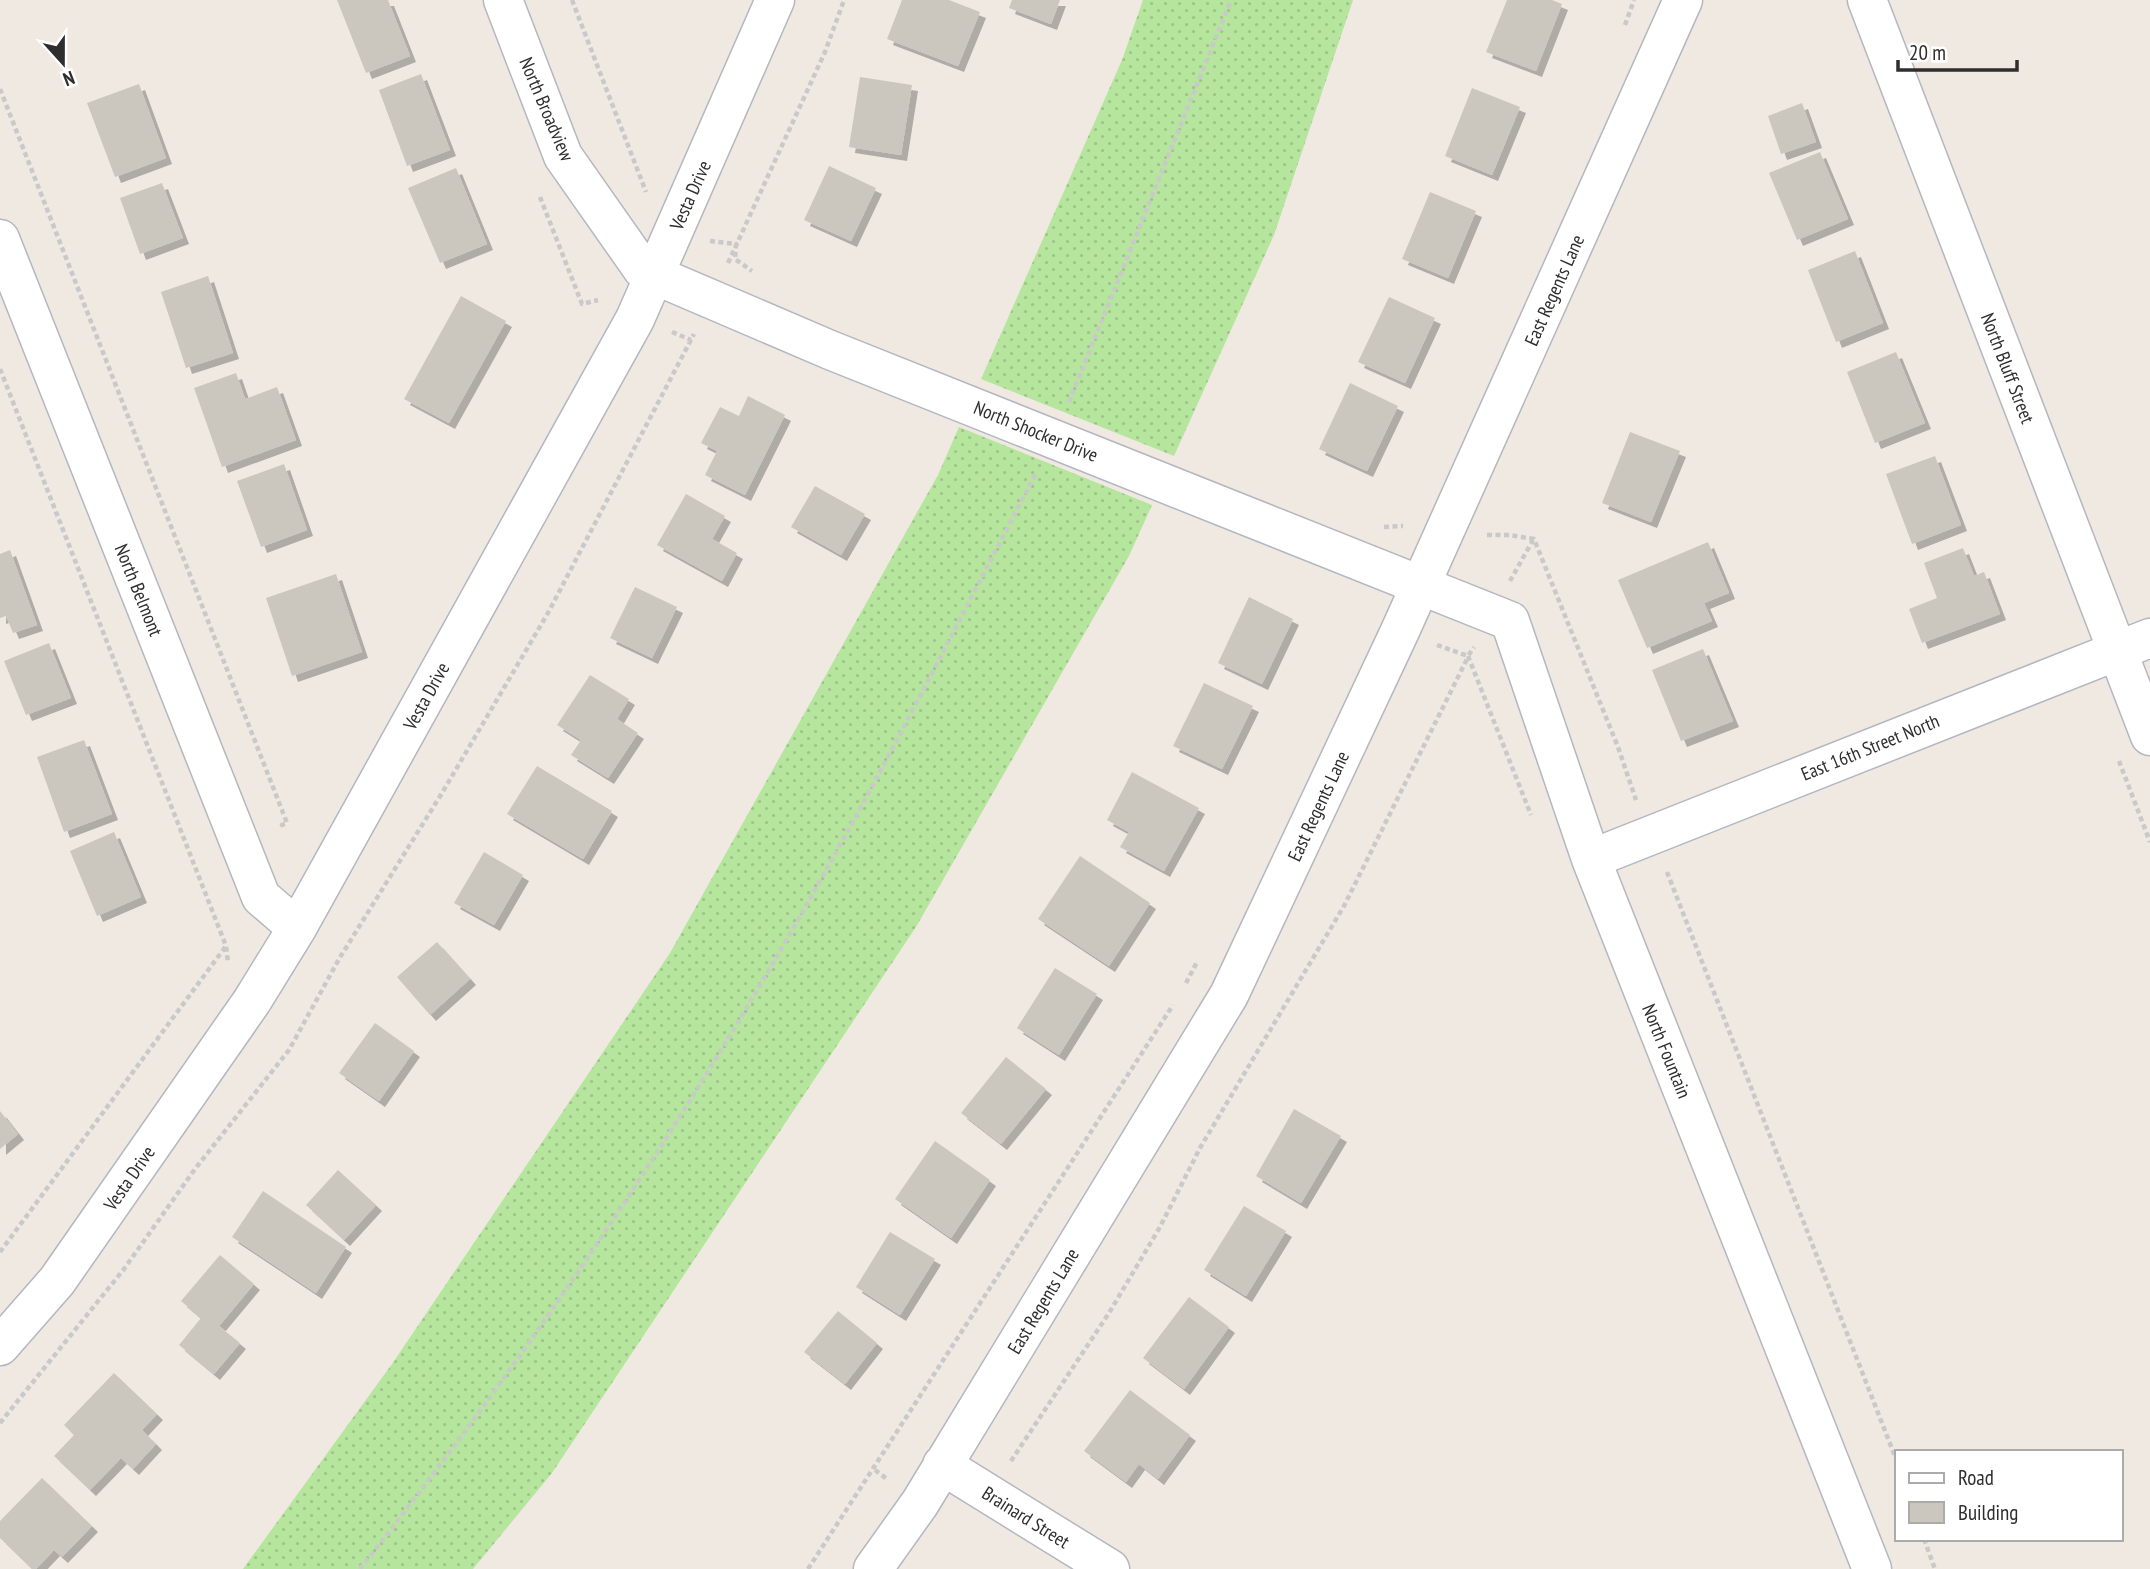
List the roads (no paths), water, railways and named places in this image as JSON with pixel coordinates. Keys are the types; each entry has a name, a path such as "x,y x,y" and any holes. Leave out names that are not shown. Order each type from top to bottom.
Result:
{"street":[{"name":"North Broadview","path":"503,0 563,156 643,271 654,275"},
{"name":"Vesta Drive","path":"0,1346 57,1281 252,1001 297,928 635,320 775,0"},
{"name":"East Regents Lane","path":"873,1569 908,1522 1229,995 1443,537 1683,0"},
{"name":"North Bluff Street","path":"1867,0 2133,644 2150,736"},
{"name":"North Belmont","path":"3,256 261,897 297,928"},
{"name":"North Shocker Drive","path":"654,275 830,350 1420,583"},
{"name":"North Fountain","path":"1420,583 1510,621 1591,859 1872,1569"},
{"name":"East 16th Street North","path":"1591,859 2133,644"},
{"name":"Brainard Street","path":"942,1465 1110,1569"}]}
